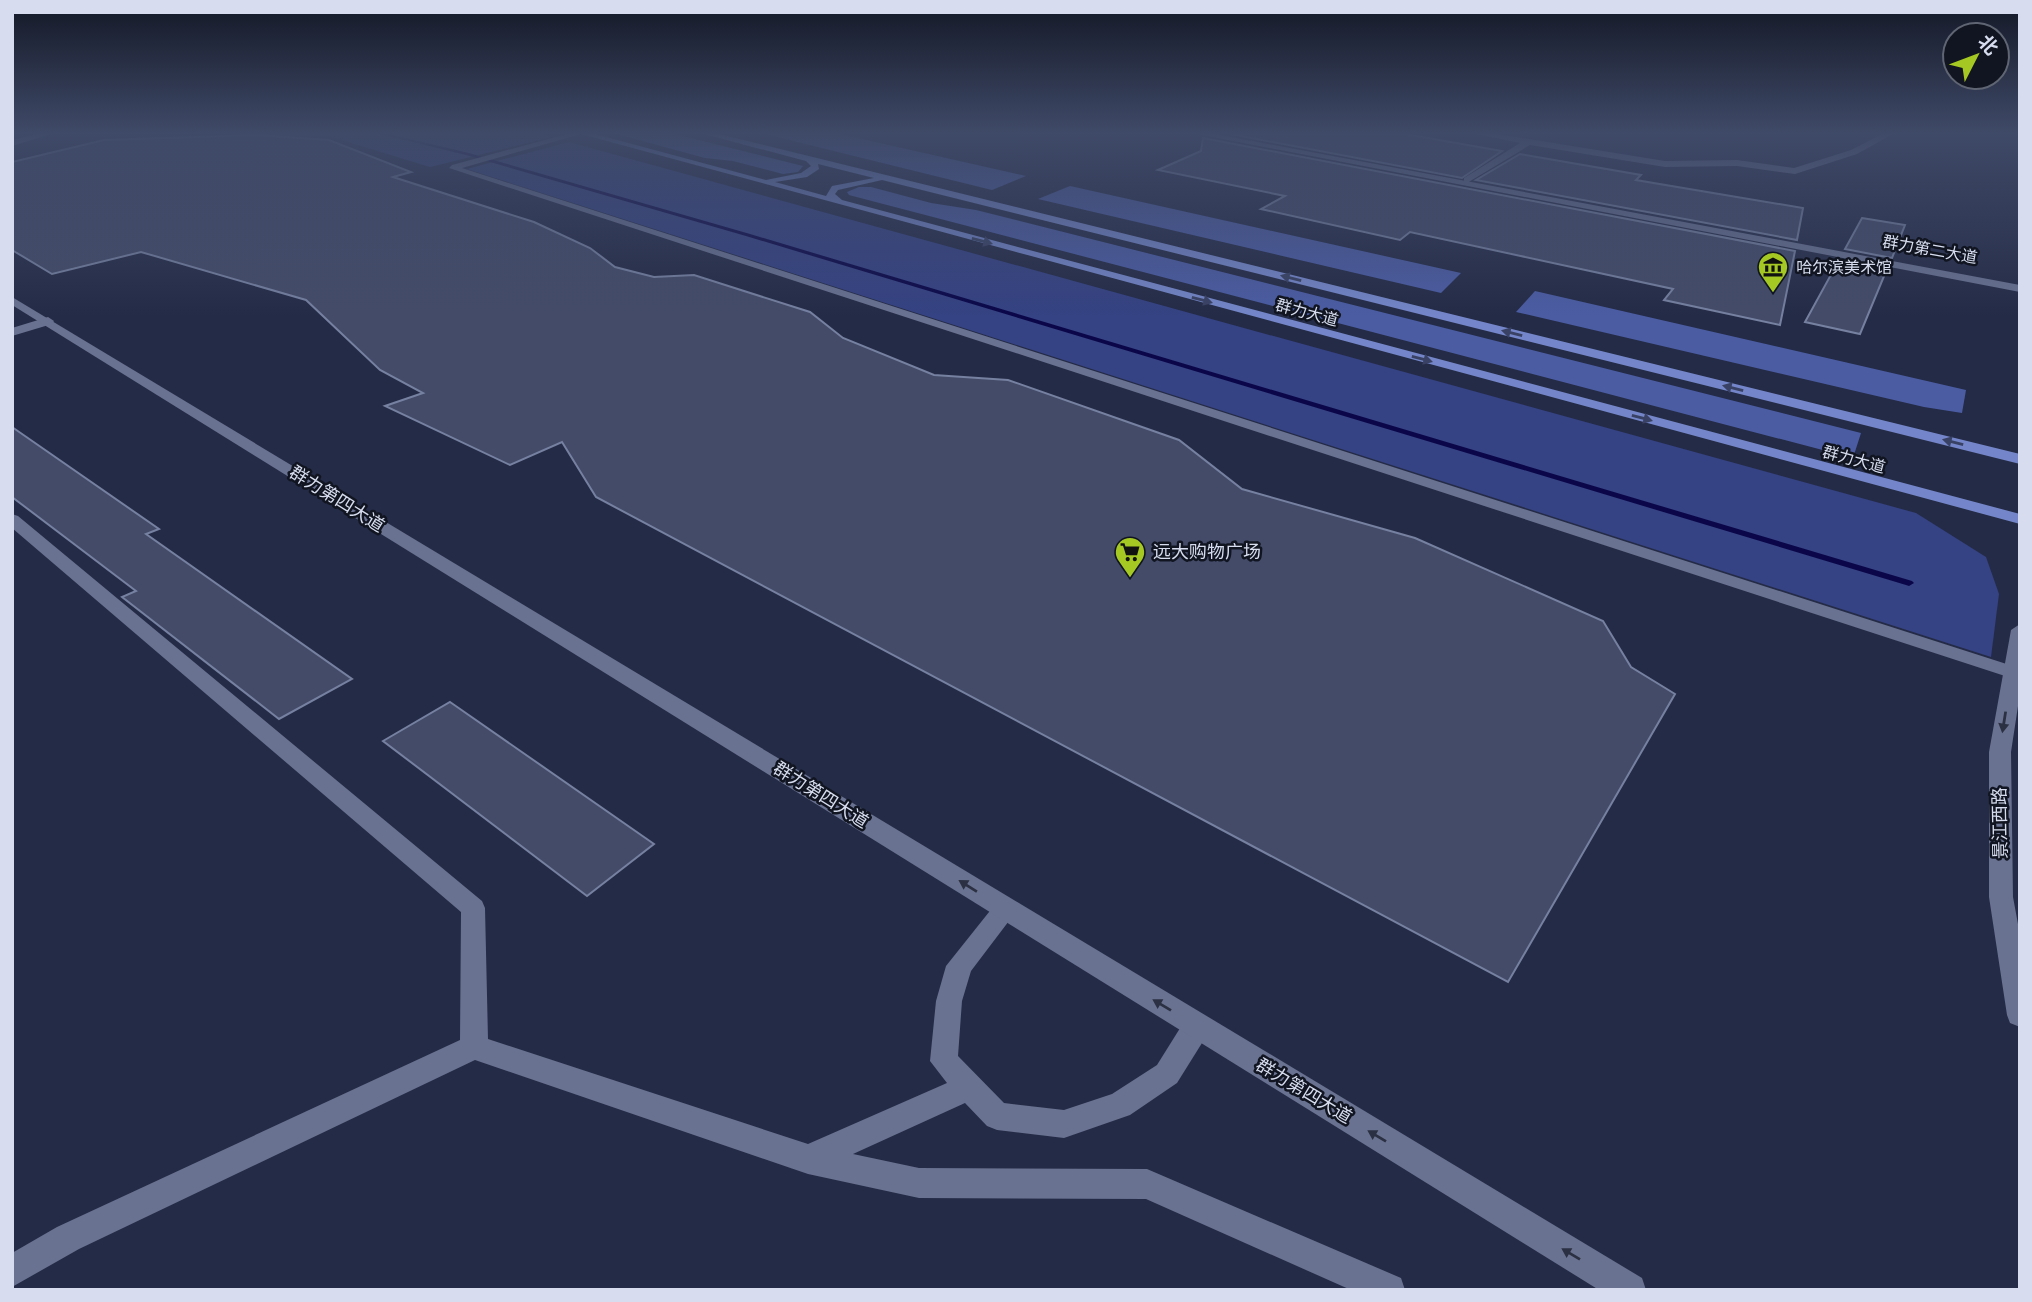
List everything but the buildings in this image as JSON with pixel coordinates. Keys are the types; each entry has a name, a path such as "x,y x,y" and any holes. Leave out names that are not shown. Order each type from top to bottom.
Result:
{"main road":[{"path":"540,195 2012,671"},
{"name":"群力大道","path":"813,195 2020,519"},
{"path":"830,195 840,202"},
{"name":"群力大道","path":"955,195 2020,459"},
{"name":"群力第二大道","path":"1522,195 2020,289"},
{"name":"群力第二大道","path":"1549,195 2020,281"},
{"name":"群力第四大道","path":"12,300 1630,1290"},
{"path":"12,332 48,321"},
{"path":"12,519 473,908 474,1047"},
{"name":"景江西路","path":"2020,630 2000,752 2001,897 2020,1015"},
{"path":"1006,909 960,966 949,1001 944,1061 997,1116 1064,1124 1119,1105 1167,1074 1197,1026"},
{"path":"12,1270 68,1238 474,1047 808,1159 919,1182 1147,1184 1389,1290"},
{"path":"808,1159 969,1087"}],"shaded area":[{"path":"547,195 761,195 1916,513 1986,557 1999,594 1991,657"},
{"path":"849,195 900,195 976,210 1861,433 1853,458"},
{"path":"1048,195 1109,195 1461,273 1441,293 1038,199"},
{"path":"1535,291 1966,390 1962,413 1924,407 1516,312"}],"waterway":[{"path":"608,195 1909,583"}],"place":[{"name":"哈尔滨美术馆","path":"1773,294"},
{"name":"远大购物广场","path":"1130,579"}]}
